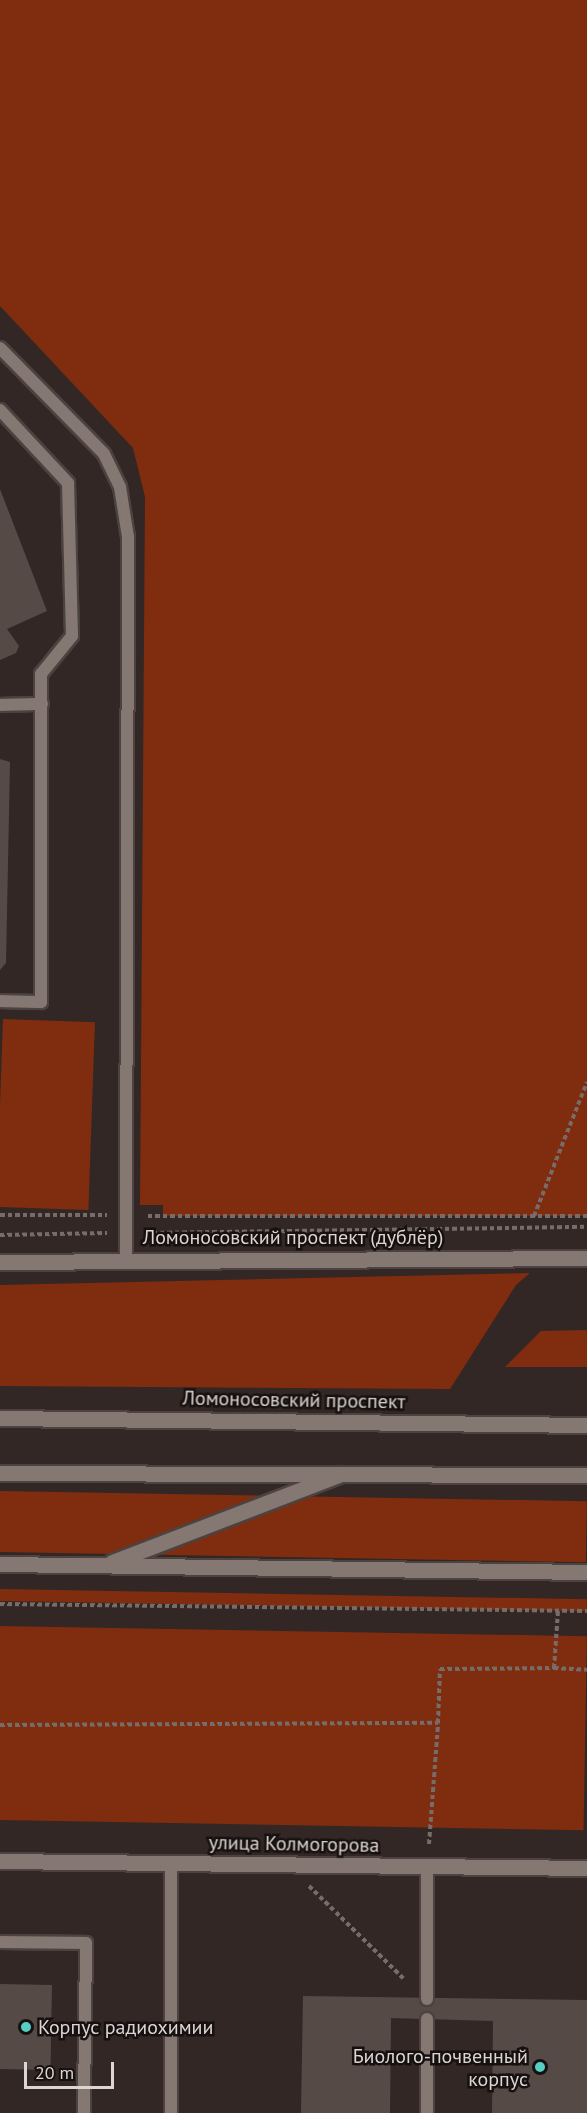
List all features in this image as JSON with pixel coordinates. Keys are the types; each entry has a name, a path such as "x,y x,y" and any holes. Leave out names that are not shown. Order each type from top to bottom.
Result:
{"street":[{"name":"Ломоносовский проспект (дублёр)","path":"0,1262 126,1258 587,1258"},
{"name":"Ломоносовский проспект","path":"0,1418 587,1425"},
{"path":"0,1473 587,1475"},
{"path":"103,1565 341,1474"},
{"path":"0,1564 587,1572"},
{"name":"улица Колмогорова","path":"0,1861 587,1868"}],"lane":[{"path":"0,348 104,454 120,487 128,537 126,1258"},
{"path":"0,410 68,483 72,636 41,674 41,1002 0,1001"},
{"path":"0,705 42,704"},
{"path":"171,1863 171,2113"},
{"path":"427,1866 427,1999"},
{"path":"0,1942 86,1943 84,2113"},
{"path":"427,2019 427,2113"}],"path":[{"path":"534,1216 587,1082"},
{"path":"0,1215 587,1216"},
{"path":"0,1235 587,1227"},
{"path":"0,1604 587,1611"},
{"path":"554,1668 558,1611"},
{"path":"427,1866 440,1669 587,1670"},
{"path":"0,1725 438,1723"},
{"path":"307,1884 409,1984"}],"shaded area":[{"path":"0,0 587,0 587,1216 163,1216 163,1205 140,1205 145,497 133,448 0,306"},
{"path":"3,1019 95,1022 88,1210 0,1207"},
{"path":"530,1273 516,1285 450,1389 0,1386 0,1285"},
{"path":"587,1330 587,1367 505,1367 541,1331"},
{"path":"0,1491 587,1501 586,1562 0,1552"},
{"path":"0,1589 587,1599 587,1611 0,1601"},
{"path":"0,1626 587,1636 584,1830 0,1820"}],"building":[{"path":"0,489 47,611 7,629 19,646 16,653 0,660"},
{"path":"0,759 10,762 6,963 0,970"},
{"name":"Корпус радиохимии","path":"0,1984 52,1985 51,2070 0,2069"},
{"name":"Биолого-почвенный корпус","path":"303,1996 587,2000 587,2113 492,2113 493,2021 391,2018 390,2113 301,2113"}],"place":[{"name":"Корпус радиохимии","path":"26,2027"},
{"name":"Биолого-почвенный корпус","path":"540,2067"}]}
